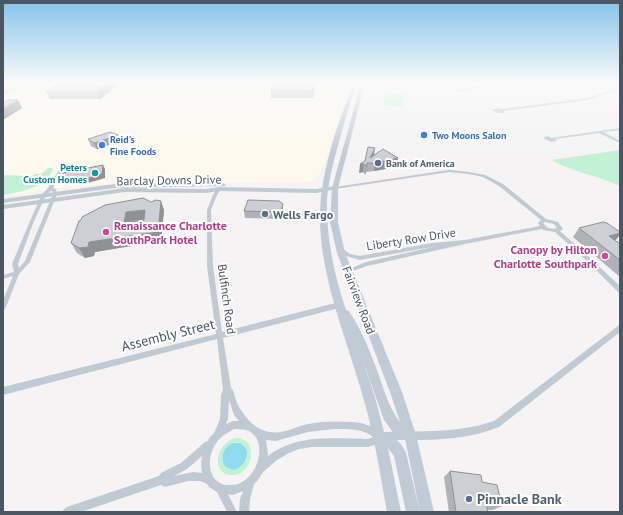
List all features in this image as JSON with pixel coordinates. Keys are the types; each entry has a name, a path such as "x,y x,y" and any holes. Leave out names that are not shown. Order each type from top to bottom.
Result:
{"main road":[{"name":"Fairview Road","path":"347,107 338,133 325,189 323,208 325,238 328,261 340,305 362,371 379,436 394,512"},
{"path":"351,107 356,111"},
{"name":"Fairview Road","path":"357,107 335,188 334,222 340,248 349,275 390,376 410,435 427,512"},
{"path":"340,305 355,329 370,365 388,416 399,431 410,435"},
{"path":"379,436 389,440 400,453 413,512"}],"street":[{"path":"503,110 526,107"},
{"path":"554,138 620,129"},
{"path":"600,132 620,142"},
{"path":"17,273 15,264 42,198 60,171"},
{"name":"Barclay Downs Drive","path":"3,207 54,196 125,190 206,190 220,187 325,189 449,171 484,176 501,185 544,220 550,220 558,225 560,229 557,231"},
{"name":"Bulfinch Road","path":"214,438 224,419 226,407 225,396 227,390 211,272 208,236 210,207 220,187"},
{"path":"3,307 17,273 27,262 54,196 55,191 50,188"},
{"name":"Barclay Downs Drive","path":"3,201 42,198"},
{"path":"542,227 540,222 544,220"},
{"name":"Barclay Downs Drive","path":"542,227 551,231 557,231 588,258 620,290"},
{"name":"Liberty Row Drive","path":"349,275 351,270 366,264 542,227"},
{"name":"Liberty Row Drive","path":"340,248 348,255 360,258 427,245 465,242"},
{"path":"3,277 17,273"},
{"name":"Assembly Street","path":"3,390 340,305"},
{"path":"67,512 162,480 164,476 188,462 224,429 233,425 242,425 268,437 278,437 318,426 357,426 370,429 379,436 460,435 480,430 496,424 620,328"},
{"name":"Bulfinch Road","path":"227,390 230,393 240,416 253,430"},
{"path":"253,430 261,439 264,451 260,469"},
{"path":"244,512 245,499 251,481 260,469 278,455 300,444 318,442 368,443 374,441 379,436"},
{"path":"212,482 206,473 205,462 206,452 214,438"},
{"path":"162,480 167,482 192,476 203,478 212,482 224,493 232,512"},
{"path":"220,488 236,490 251,481"}],"shaded area":[{"path":"3,107 343,107 326,160 316,180 302,183 125,183 67,187 3,196"}],"green space":[{"path":"620,150 620,186 568,168 552,160"},
{"path":"48,168 52,168 53,170 44,181 38,185 25,191 3,195 3,175 32,176 35,174 41,174"},
{"path":"236,438 244,440 249,444 251,458 244,470 238,474 230,475 223,473 218,463 218,456 230,440","holes":["237,442 244,445 247,451 246,461 222,460 224,451"]}],"water":[{"path":"233,443 240,443 244,446 247,454 245,462 234,470 226,467 223,460 225,450"}],"building":[{"path":"110,132 118,135 94,143 88,139"},
{"path":"368,147 375,148 370,158 383,149 398,158 375,163 367,163 366,166 364,164 360,164 365,161"},
{"path":"103,165 102,174 79,181 78,177 62,180 63,173"},
{"path":"143,198 151,202 156,200 161,201 158,232 89,242 88,247 79,248 71,243 79,221 82,217 105,205","holes":["145,210 144,220 124,223 126,212"]},
{"path":"248,200 279,201 283,204 281,212 244,211"},
{"path":"603,222 620,232 609,236 620,244 620,260 579,228"},
{"name":"Pinnacle Bank","path":"450,471 481,475 482,482 497,485 502,506 486,504 488,512 456,512"}],"place":[{"name":"Two Moons Salon","path":"424,135"},
{"name":"Reid's Fine Foods","path":"102,145"},
{"name":"Bank of America","path":"378,163"},
{"name":"Peters Custom Homes","path":"95,173"},
{"name":"Wells Fargo","path":"265,214"},
{"name":"Renaissance Charlotte SouthPark Hotel","path":"106,232"},
{"name":"Canopy by Hilton Charlotte Southpark","path":"605,256"},
{"name":"Pinnacle Bank","path":"469,499"}]}
